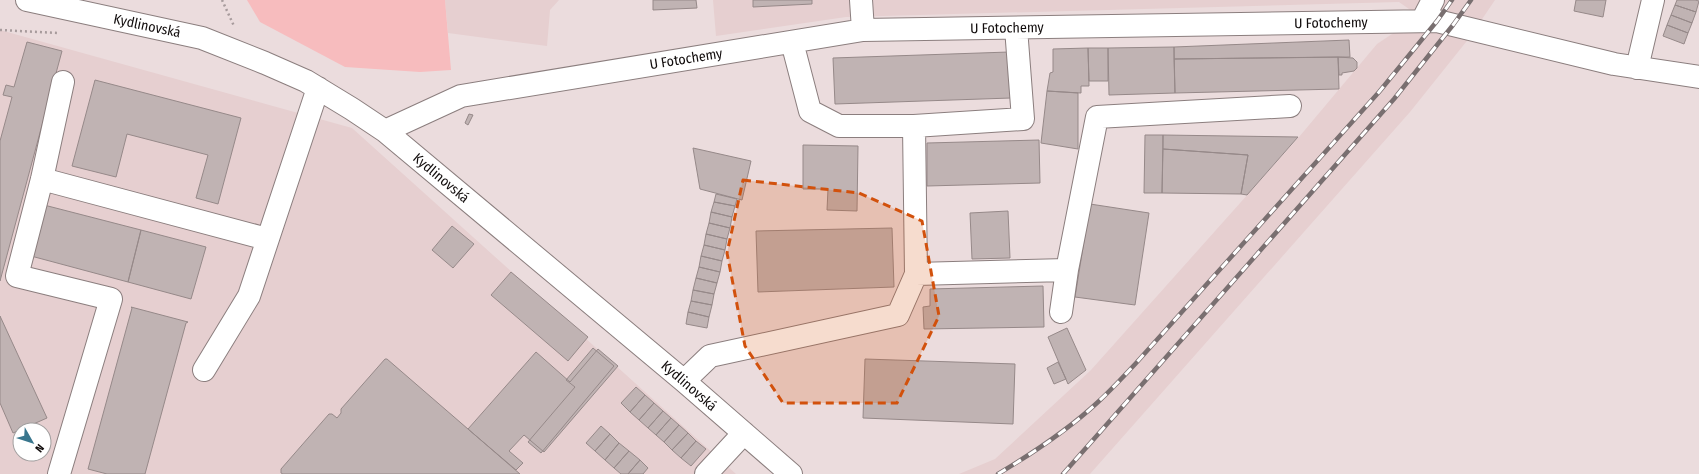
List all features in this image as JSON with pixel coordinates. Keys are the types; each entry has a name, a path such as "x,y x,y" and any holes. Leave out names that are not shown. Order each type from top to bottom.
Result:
{"street":[{"name":"Kydlinovská","path":"27,0 202,38 264,63 318,88 385,131 684,381 791,474"},
{"path":"861,0 863,30"},
{"path":"1422,21 1433,0"},
{"path":"1637,68 1653,0"},
{"name":"U Fotochemy","path":"385,131 461,96 863,30 1437,21 1637,68 1699,77"},
{"path":"792,42 810,111 839,126 914,126 1023,119 1016,28"},
{"path":"59,474 111,299 17,276 42,179 63,82"},
{"path":"204,370 249,296 318,88"},
{"path":"1061,312 1067,270 1097,117 1290,106"},
{"path":"684,381 710,356 898,315 916,274 914,126"},
{"path":"42,179 267,239"},
{"path":"916,274 1067,270"},
{"path":"706,474 744,433"}],"path":[{"path":"222,0 234,26"},
{"path":"0,30 61,33"}],"highlighted area":[{"path":"743,180 859,193 922,221 939,316 897,403 783,403 745,346 727,253"}],"shaded area":[{"path":"247,0 445,0 451,70 420,72 345,67 260,22"},
{"path":"445,0 559,0 550,10 547,46 448,33"},
{"path":"713,0 1495,0 1470,37 1410,112 1090,474 959,474 995,459 1091,370 1299,137 1377,44 1419,16 1399,2 846,17 716,36"},
{"path":"0,30 352,128 736,474 0,474"}],"building":[{"path":"653,0 696,0 697,8 653,10"},
{"path":"753,0 812,0 812,4 753,7"},
{"path":"1576,0 1606,0 1603,17 1574,11"},
{"path":"1677,0 1699,1 1696,12 1675,5"},
{"path":"1675,5 1696,12 1692,23 1671,15"},
{"path":"1671,15 1692,23 1688,33 1667,25"},
{"path":"1667,25 1688,33 1684,44 1663,36"},
{"path":"1349,40 1350,57 1174,59 1174,47"},
{"path":"27,42 62,51 0,281 0,141 12,97 3,95 6,85 14,87"},
{"path":"1174,47 1175,93 1109,95 1108,48"},
{"path":"1088,48 1089,86 1081,86 1081,93 1047,91 1050,73 1053,72 1053,49"},
{"path":"1088,48 1108,48 1108,81 1089,81"},
{"path":"1009,52 1011,98 835,104 833,58"},
{"path":"1338,57 1339,89 1175,93 1174,59"},
{"path":"1338,57 1353,58 1357,62 1357,68 1354,71 1339,75"},
{"path":"95,80 241,118 218,204 196,198 208,155 127,134 116,177 72,166"},
{"path":"1047,91 1078,93 1078,149 1041,143"},
{"path":"469,114 473,115 468,125 465,123"},
{"path":"1145,135 1163,135 1162,193 1144,193"},
{"path":"1163,135 1298,137 1247,195 1241,194 1248,155 1163,149"},
{"path":"1039,140 1040,183 927,186 927,143"},
{"path":"803,145 858,146 857,211 827,210 828,189 803,189"},
{"path":"693,148 751,161 742,200 700,189"},
{"path":"1163,149 1248,155 1241,194 1162,193"},
{"path":"716,194 737,199 735,206 714,202"},
{"path":"714,202 735,206 732,217 711,212"},
{"path":"1090,204 1149,213 1135,305 1075,297"},
{"path":"44,205 141,230 128,282 31,256"},
{"path":"1008,211 1010,258 972,259 970,213"},
{"path":"711,212 732,217 730,228 709,223"},
{"path":"709,223 730,228 727,239 706,234"},
{"path":"452,226 474,244 453,268 432,250"},
{"path":"892,228 894,287 758,292 756,231"},
{"path":"141,230 206,247 191,299 128,282"},
{"path":"706,234 727,239 725,250 704,245"},
{"path":"704,245 725,250 722,261 701,256"},
{"path":"701,256 722,261 720,272 699,267"},
{"path":"699,267 720,272 717,283 696,278"},
{"path":"511,272 588,337 568,361 491,295"},
{"path":"696,278 717,283 714,294 693,290"},
{"path":"1043,286 1044,327 924,329 923,307 930,306 930,289"},
{"path":"693,290 714,294 712,305 691,301"},
{"path":"691,301 712,305 709,317 688,312"},
{"path":"131,307 188,322 186,323 145,474 107,474 88,469 132,308"},
{"path":"688,312 709,317 707,328 686,324"},
{"path":"0,316 47,418 38,422 12,422 12,431 0,403"},
{"path":"1067,328 1086,370 1068,384 1048,337"},
{"path":"593,348 614,366 541,453 528,442 575,387 566,380"},
{"path":"598,349 618,366 544,452 524,435 509,451 523,463 516,470 468,429 536,352 570,382"},
{"path":"385,359 387,359 520,474 281,473 281,469 329,414 332,414 337,418 341,413 341,409"},
{"path":"865,359 1015,364 1013,424 863,418"},
{"path":"1058,362 1066,379 1054,384 1047,368"},
{"path":"636,387 645,395 630,412 621,403"},
{"path":"645,395 654,403 639,420 630,412"},
{"path":"654,403 663,411 648,428 639,420"},
{"path":"663,411 671,418 656,435 648,428"},
{"path":"671,418 679,425 664,442 656,435"},
{"path":"679,425 688,433 672,450 664,442"},
{"path":"601,426 610,434 595,451 586,443"},
{"path":"688,433 696,441 681,458 672,450"},
{"path":"610,434 619,443 605,460 595,451"},
{"path":"696,441 706,449 691,466 681,458"},
{"path":"619,443 629,451 614,468 605,460"},
{"path":"629,451 640,460 628,474 621,474 614,468"},
{"path":"640,460 648,468 643,474 628,474"}],"railway":[{"path":"998,474 1062,432 1087,412 1118,382 1379,92 1437,21 1452,0"},
{"path":"1063,474 1394,99 1471,0"}]}
